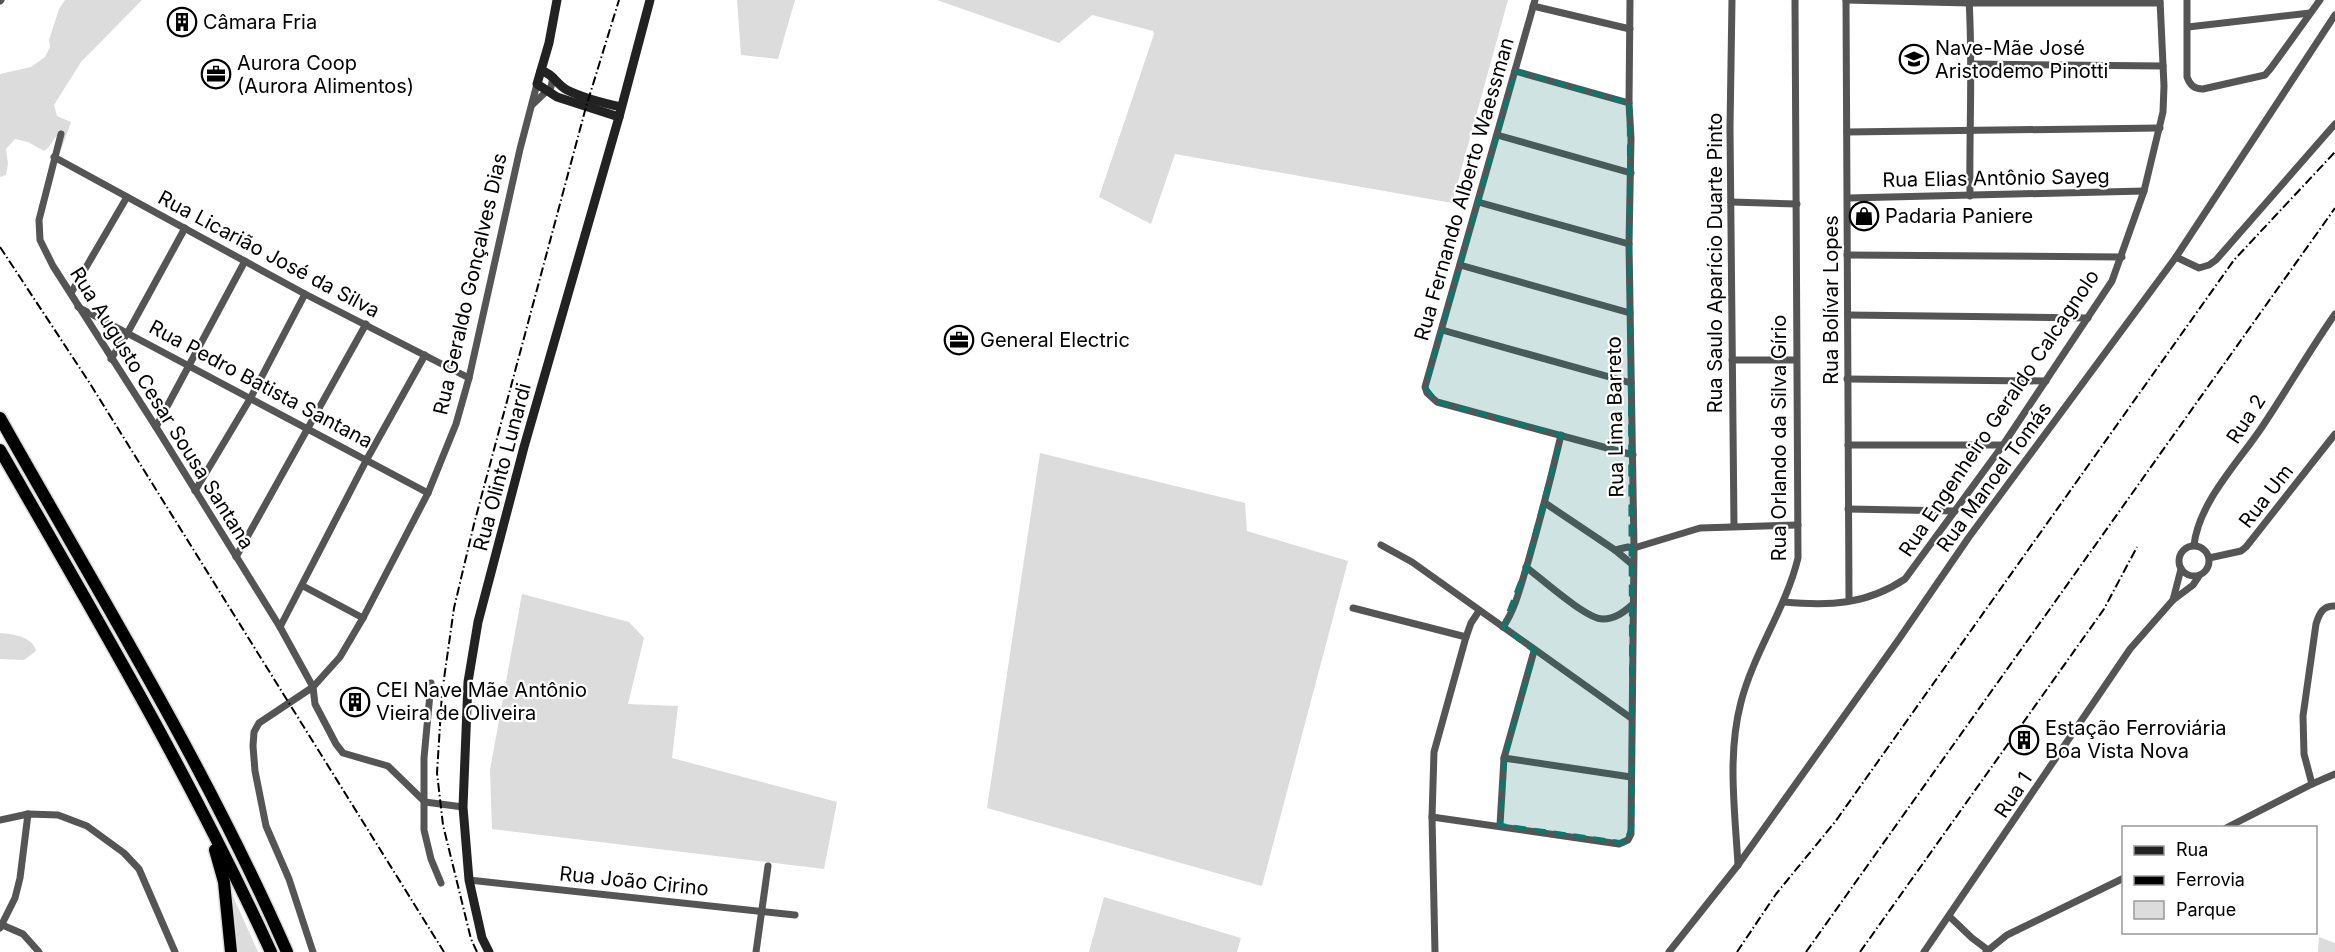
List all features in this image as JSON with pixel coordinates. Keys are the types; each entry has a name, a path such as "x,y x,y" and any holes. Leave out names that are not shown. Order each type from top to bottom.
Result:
{"highway":[{"path":"0,418 199,773 257,885 287,952"},
{"path":"0,450 77,585 207,823 271,952"},
{"path":"207,823 224,882 231,952"}],"street":[{"name":"Rua Geraldo Gonçalves Dias","path":"313,952 288,879 266,826 255,771 254,732 259,723 313,687 340,657 363,618 428,493 456,424 469,378 537,84 549,43 557,0"},
{"name":"Rua Olinto Lunardi","path":"489,952 482,938 469,880 462,807 468,682 478,622 524,447 650,0"},
{"name":"Rua Lima Barreto","path":"1500,825 1619,844 1628,840 1631,834 1634,548 1630,382 1630,0"},
{"name":"Rua Saulo Aparício Duarte Pinto","path":"1732,0 1734,526"},
{"name":"Rua Orlando da Silva Gírio","path":"1738,866 1733,769 1735,729 1742,699 1784,602 1798,558 1795,0"},
{"path":"1846,0 2160,2"},
{"name":"Rua Bolívar Lopes","path":"1846,0 1849,600"},
{"path":"2187,0 2187,77 2195,88 2203,89 2265,75 2320,0"},
{"path":"1969,2 1970,196"},
{"name":"Rua Engenheiro Geraldo Calcagnolo","path":"1784,602 1811,604 1867,598 1886,591 1905,579 2003,445 2112,281 2144,191 2160,128 2164,97 2160,2"},
{"path":"1534,3 1630,29"},
{"name":"Rua Fernando Alberto Waessman","path":"1534,3 1425,387 1427,393 1437,402 1561,435"},
{"path":"2188,27 2310,13"},
{"name":"Rua Manoel Tomás","path":"1669,952 1738,866 1969,537 2176,257 2335,15"},
{"name":"Rua Geraldo Gonçalves Dias","path":"532,105 547,92 553,83 549,65 549,43"},
{"path":"1971,64 2163,66"},
{"path":"541,71 549,73 559,85 572,93 620,112"},
{"path":"1515,71 1629,103"},
{"path":"537,84 547,92 568,102 620,112"},
{"path":"2176,257 2199,268 2210,266 2335,124"},
{"path":"1847,132 2160,128"},
{"name":"Rua Augusto Cesar Sousa Santana","path":"61,134 39,220 40,240 78,307 156,426 280,627 313,687 315,704 336,744 343,753 388,766 425,802"},
{"path":"1497,135 1631,173"},
{"name":"Rua Licarião José da Silva","path":"54,157 305,294 469,378"},
{"name":"Rua Elias Antônio Sayeg","path":"1848,198 2144,191"},
{"path":"70,293 127,197"},
{"path":"1478,202 1629,244"},
{"path":"1731,202 1797,204"},
{"path":"111,359 128,333 185,228"},
{"path":"1847,255 2122,257"},
{"path":"156,426 245,261"},
{"path":"1460,265 1630,313"},
{"path":"195,491 250,399 305,294"},
{"name":"Rua Pedro Batista Santana","path":"78,307 428,493"},
{"name":"Rua 2","path":"2194,545 2196,528 2206,507 2263,426 2305,357 2335,314"},
{"path":"1848,315 2088,318"},
{"path":"236,557 366,324"},
{"path":"1442,330 1630,382"},
{"path":"280,627 367,459 425,355"},
{"path":"1732,360 1796,360"},
{"path":"1847,379 2046,381"},
{"name":"Rua Um","path":"2209,558 2241,551 2246,547 2335,434"},
{"path":"1503,627 1512,614 1545,503 1561,435 1633,455"},
{"path":"1848,444 2003,445"},
{"path":"1545,503 1615,550 1633,565"},
{"path":"1848,509 1955,511"},
{"path":"1615,550 1634,548 1700,528 1798,525"},
{"path":"1381,545 1412,562 1631,718"},
{"path":"2194,545 2204,549 2209,558 2209,565 2199,576 2186,574 2178,562 2180,554 2186,548 2194,545"},
{"path":"1526,567 1593,618 1608,618 1621,614 1632,605"},
{"name":"Rua 1","path":"2173,600 2181,569"},
{"name":"Rua 1","path":"1924,952 1950,917 2130,649 2173,600 2193,585 2199,576"},
{"path":"303,586 363,618"},
{"path":"2312,784 2304,754 2303,716 2316,624 2320,612 2330,606 2335,606"},
{"path":"1353,608 1466,637"},
{"path":"1435,952 1432,817 1434,752 1466,637 1479,611"},
{"path":"1621,614 1632,617"},
{"path":"1432,817 1500,825 1504,758 1534,651"},
{"path":"431,683 424,758 424,830 431,859 441,883"},
{"path":"1504,758 1631,777"},
{"path":"2230,826 2335,774"},
{"path":"425,802 462,807"},
{"path":"28,814 21,878 15,898 1,925 23,934 39,952"},
{"path":"0,820 28,814 58,815 87,826 124,852 139,869 175,952"},
{"path":"756,952 768,866"},
{"path":"1950,917 1987,951 2007,935 2122,879"},
{"name":"Rua João Cirino","path":"469,880 795,915"}],"highlighted area":[{"path":"1515,71 1629,103 1632,826 1625,843 1500,825 1504,758 1534,651 1503,627 1526,567 1561,435 1437,402 1425,387"}],"green space":[{"path":"65,0 142,0 81,62 54,105 57,116 71,122 61,150 62,137 59,134 44,151 28,142 15,139 6,149 8,164 6,175 0,177 0,74 31,67 45,57 50,47 49,40 59,9"},
{"path":"737,0 795,0 778,59 741,55"},
{"path":"937,0 1508,0 1452,203 1175,154 1151,224 1099,197 1154,34 1153,31 1092,15 1059,43"},
{"path":"1040,453 1245,503 1247,531 1348,561 1262,886 987,808"},
{"path":"522,594 629,622 644,638 628,704 678,706 672,758 837,802 824,869 492,829 490,770"},
{"path":"0,633 26,639 31,642 36,651 24,660 0,659"},
{"path":"232,894 258,952 233,952 229,896"},
{"path":"1104,897 1241,938 1237,952 1089,952"},
{"path":"2319,937 2335,943 2335,952 2318,952"}],"railway":[{"path":"477,952 471,939 443,825 437,773 442,693 454,608 474,524 586,107 619,0"},
{"path":"1737,952 1776,894 1835,822 2234,260 2335,152"},
{"path":"1806,952 2335,208"},
{"path":"0,247 89,382 444,952"},
{"path":"1860,952 2104,609 2137,547"}],"place":[{"name":"Câmara Fria","path":"182,22"},
{"name":"Nave-Mãe José Aristodemo Pinotti","path":"1914,59"},
{"name":"Aurora Coop (Aurora Alimentos)","path":"216,74"},
{"name":"Padaria Paniere","path":"1864,216"},
{"name":"General Electric","path":"959,340"},
{"name":"CEI Nave Mãe Antônio Vieira de Oliveira","path":"355,702"},
{"name":"Estação Ferroviária Boa Vista Nova","path":"2024,740"}]}
